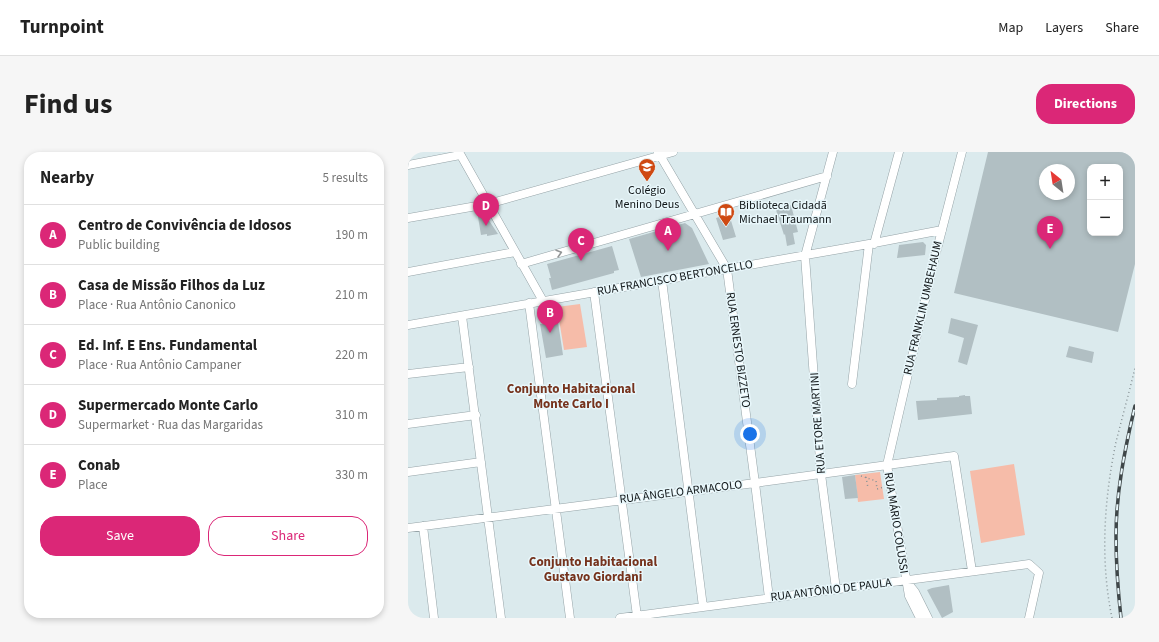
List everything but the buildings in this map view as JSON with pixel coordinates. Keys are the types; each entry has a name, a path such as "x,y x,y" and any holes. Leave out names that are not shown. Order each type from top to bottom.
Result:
{"street":[{"path":"408,218 488,204 659,154 673,152"},
{"name":"RUA ETORE MARTINI","path":"833,152 805,256 821,474 836,589"},
{"path":"852,384 871,244 899,152"},
{"name":"RUA FRANKLIN UMBEHAUM","path":"887,465 942,230 962,152"},
{"path":"408,165 460,153 543,301"},
{"path":"659,154 727,269"},
{"path":"521,264 827,176"},
{"name":"RUA FRANCISCO BERTONCELLO","path":"408,324 462,316 529,303 805,256 942,230"},
{"path":"408,272 515,252"},
{"name":"RUA ERNESTO BIZZETO","path":"727,269 769,598"},
{"path":"662,280 704,607"},
{"path":"594,292 636,616"},
{"path":"529,303 570,618"},
{"path":"462,316 502,618"},
{"path":"408,374 469,367"},
{"path":"408,424 476,415"},
{"name":"RUA ÂNGELO ARMACOLO","path":"408,528 954,456 972,571"},
{"path":"408,472 482,462"},
{"name":"RUA MÁRIO COLUSSI","path":"887,465 906,581 912,594"},
{"path":"423,526 434,618"},
{"name":"RUA ANTÔNIO DE PAULA","path":"620,618 1029,564 1039,573 1029,618"},
{"path":"912,594 920,618"},
{"path":"912,594 928,618"}],"path":[{"path":"1112,618 1106,578 1106,510 1116,443 1135,368"},
{"path":"865,473 868,488"},
{"path":"856,474 876,481 877,488 884,487"}],"shaded area":[{"path":"580,304 587,347 564,350 557,307"},
{"path":"1014,464 1025,535 981,543 970,471"},
{"path":"880,472 884,499 858,502 855,475"}],"railway":[{"path":"1121,618 1118,587 1116,520 1122,470 1135,406"}],"place":[{"name":"Colégio Menino Deus","path":"647,182"},
{"name":"Supermercado Monte Carlo","path":"486,226"},
{"name":"Biblioteca Cidadã Michael Traumann","path":"726,227"},
{"name":"Conab","path":"1050,249"},
{"name":"Centro de Convivência de Idosos","path":"668,251"},
{"name":"Ed. Inf. E Ens. Fundamental","path":"581,261"},
{"name":"Casa de Missão Filhos da Luz","path":"550,333"}],"district":[{"name":"Conjunto Habitacional Monte Carlo I","path":"571,396"},
{"name":"Conjunto Habitacional Gustavo Giordani","path":"593,570"}]}
